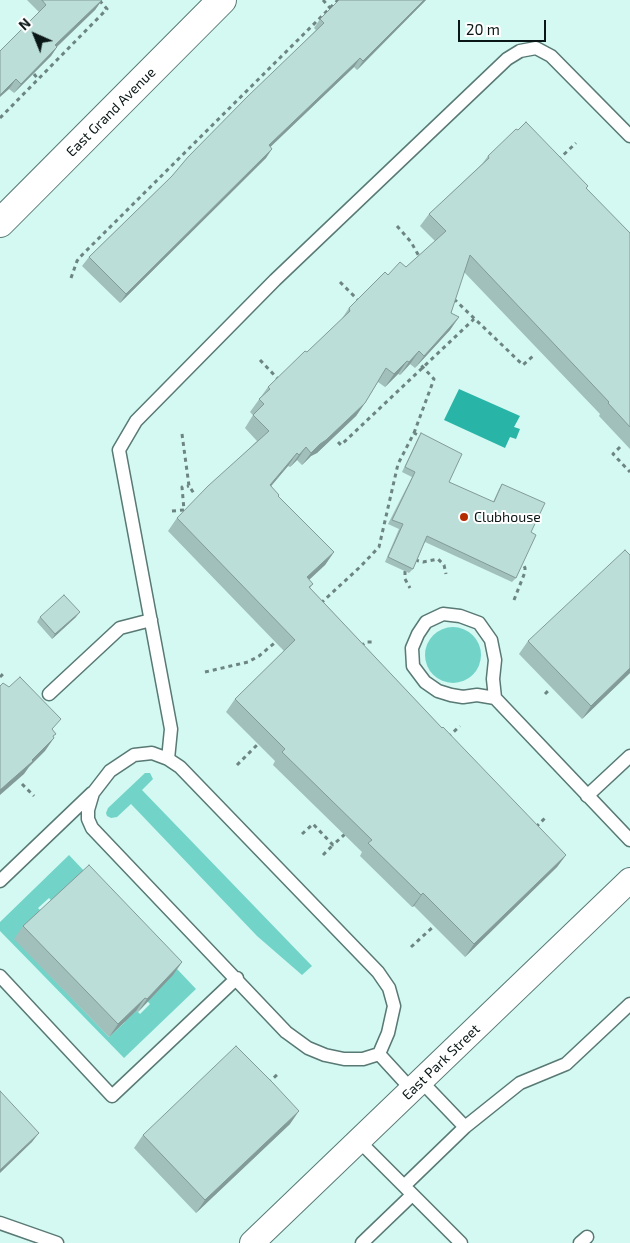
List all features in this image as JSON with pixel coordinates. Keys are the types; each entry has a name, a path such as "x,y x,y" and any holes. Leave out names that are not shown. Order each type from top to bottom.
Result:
{"street":[{"name":"East Grand Avenue","path":"0,223 222,0"},
{"name":"East Park Street","path":"252,1243 629,882"}],"lane":[{"path":"168,759 171,729 119,450 136,421 261,294 507,58 520,51 536,48 551,56 630,136"},
{"path":"495,698 477,695 463,697 451,695 438,691 425,682 413,666 412,648 426,622 443,614 460,616 478,623 491,640 495,660 493,679 495,698 630,840"},
{"path":"49,694 120,628 150,620"},
{"path":"0,881 93,793 110,771 134,755 152,753 168,759 180,767 384,980 389,988 394,1006 388,1033 379,1054 363,1059 344,1059 325,1055 308,1048 286,1032 237,978 92,828 88,819 88,810 93,793"},
{"path":"587,796 630,756"},
{"path":"0,976 112,1096 237,978"},
{"path":"362,1243 465,1127 520,1083 566,1064 630,1004"},
{"path":"379,1054 465,1127"},
{"path":"358,1142 461,1243"},
{"path":"0,1223 57,1243"}],"path":[{"path":"0,117 107,9 99,0"},
{"path":"323,0 332,9"},
{"path":"71,278 77,261 174,162 332,9 338,0"},
{"path":"284,54 288,57"},
{"path":"34,74 38,79"},
{"path":"253,84 257,88"},
{"path":"205,132 209,136"},
{"path":"554,164 576,143"},
{"path":"174,162 178,166"},
{"path":"128,210 131,213"},
{"path":"397,226 416,249 421,261"},
{"path":"97,241 100,244"},
{"path":"340,282 360,302"},
{"path":"450,296 523,365 532,356"},
{"path":"338,442 341,444 421,365 474,319"},
{"path":"260,360 279,380"},
{"path":"319,604 379,547 398,464 414,433 434,379 421,365"},
{"path":"414,433 420,436"},
{"path":"182,434 188,486 196,495"},
{"path":"620,447 613,454 630,472"},
{"path":"172,511 184,510 182,487 188,486"},
{"path":"415,560 423,562 438,559 444,565 446,574"},
{"path":"514,600 525,568 522,562"},
{"path":"404,571 405,579 410,588"},
{"path":"205,672 248,662 259,656 283,636"},
{"path":"357,650 366,642 374,642"},
{"path":"0,677 5,672"},
{"path":"444,741 460,726"},
{"path":"237,765 258,744"},
{"path":"22,784 34,796"},
{"path":"531,832 546,817"},
{"path":"302,834 313,824 333,845"},
{"path":"322,855 345,834"},
{"path":"411,947 434,926"},
{"path":"264,1087 278,1074"}],"shaded area":[{"path":"459,389 520,416 514,427 520,429 516,439 510,437 505,448 444,420"},
{"path":"448,627 458,627 473,635 479,644 481,655 479,666 473,675 458,683 448,683 437,678 430,671 425,660 425,650 430,639 437,632"},
{"path":"145,773 150,773 153,779 142,790 312,966 302,975 257,936 131,804 117,817 111,818 107,816 108,808"},
{"path":"69,855 196,989 124,1058 0,931 0,922","holes":["49,898 150,1004 140,1014 133,1007 124,1023 109,1037 15,939 42,912 38,908"]}],"building":[{"path":"42,0 102,0 55,45 57,47 21,84 16,79 0,95 0,51 46,5"},
{"path":"339,0 424,0 363,61 360,58 269,145 272,149 126,294 89,257 172,176 248,96 324,23 320,19"},
{"path":"526,122 630,233 630,427 609,402 470,255 451,313 459,317 424,356 419,351 394,374 386,368 365,403 311,453 306,447 299,455 297,453 270,485 278,496 334,552 307,577 313,584 309,587 442,728 566,855 474,944 423,893 421,895 368,843 372,840 282,752 285,749 235,699 295,640 177,518 208,486 269,431 253,415 264,404 259,399 270,389 268,387 350,311 349,308 385,272 388,275 400,262 406,267 446,231 429,214 489,158 488,156 516,129 518,130"},
{"name":"Clubhouse","path":"421,433 462,454 449,482 494,502 502,484 545,503 531,532 536,535 516,578 427,536 413,569 388,557 403,524 392,520 415,472 405,467"},
{"path":"625,550 630,555 630,668 591,706 528,641"},
{"path":"64,595 80,612 55,634 40,617"},
{"path":"20,677 61,719 52,729 56,734 53,736 54,738 33,761 0,790 0,686 3,683 9,687"},
{"path":"89,865 182,962 147,999 145,998 118,1024 23,926"},
{"path":"236,1046 299,1111 205,1200 143,1135"},
{"path":"0,1091 39,1133 0,1170"}],"place":[{"name":"Clubhouse","path":"464,517"}]}
